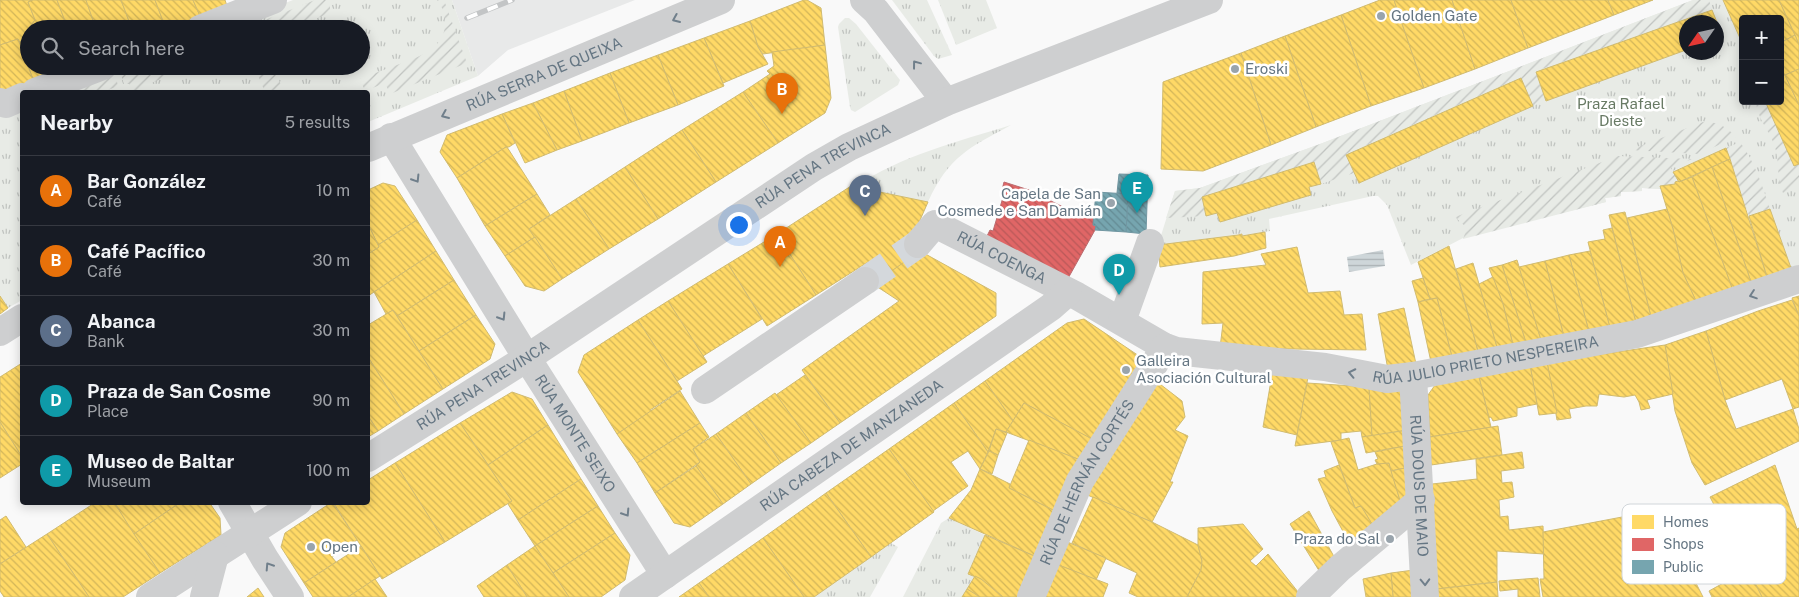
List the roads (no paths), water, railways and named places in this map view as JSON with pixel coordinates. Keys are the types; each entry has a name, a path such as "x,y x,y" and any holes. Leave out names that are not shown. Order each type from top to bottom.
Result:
{"street":[{"path":"223,20 273,0"},
{"name":"RÚA SERRA DE QUEIXA","path":"379,143 721,0"},
{"path":"864,0 876,11 946,102"},
{"name":"RÚA PENA TREVINCA","path":"370,457 527,358 814,167 849,147 946,102 1209,0"},
{"path":"40,90 79,75"},
{"name":"RÚA MONTE SEIXO","path":"379,143 527,358 665,575"},
{"name":"RÚA COENGA","path":"927,234 1068,292 1122,321"},
{"path":"1122,321 1150,243"},
{"name":"RÚA JULIO PRIETO NESPEREIRA","path":"1122,321 1165,347 1176,351 1325,367 1387,379 1413,376 1638,334 1799,280"},
{"path":"705,390 865,281"},
{"name":"RÚA CABEZA DE MANZANEDA","path":"633,597 1051,307 1068,292"},
{"path":"0,332 20,319"},
{"name":"RÚA DE HERNÁN CORTÉS","path":"1031,597 1080,481 1165,347"},
{"name":"RÚA DOUS DE MAIO","path":"1413,376 1425,597"},
{"path":"1310,597 1340,568 1421,500"},
{"path":"234,505 290,597"},
{"path":"150,597 293,505"},
{"path":"204,597 215,555"}],"tunnel":[{"path":"865,281 918,244"}],"railway":[{"path":"467,18 512,0"}],"place":[{"name":"Golden Gate","path":"1381,16"},
{"name":"Eroski","path":"1235,69"},
{"name":"Café Pacífico","path":"782,114"},
{"name":"Capela de San Cosmede e San Damián","path":"1111,203"},
{"name":"Museo de Baltar","path":"1137,213"},
{"name":"Abanca","path":"865,216"},
{"name":"Bar González","path":"780,267"},
{"name":"Praza de San Cosme","path":"1119,295"},
{"name":"Galleira Asociación Cultural","path":"1126,370"},
{"name":"Praza do Sal","path":"1390,539"},
{"name":"Open","path":"311,547"}],"park label":[{"name":"Praza Rafael Dieste","path":"1621,112"}]}
